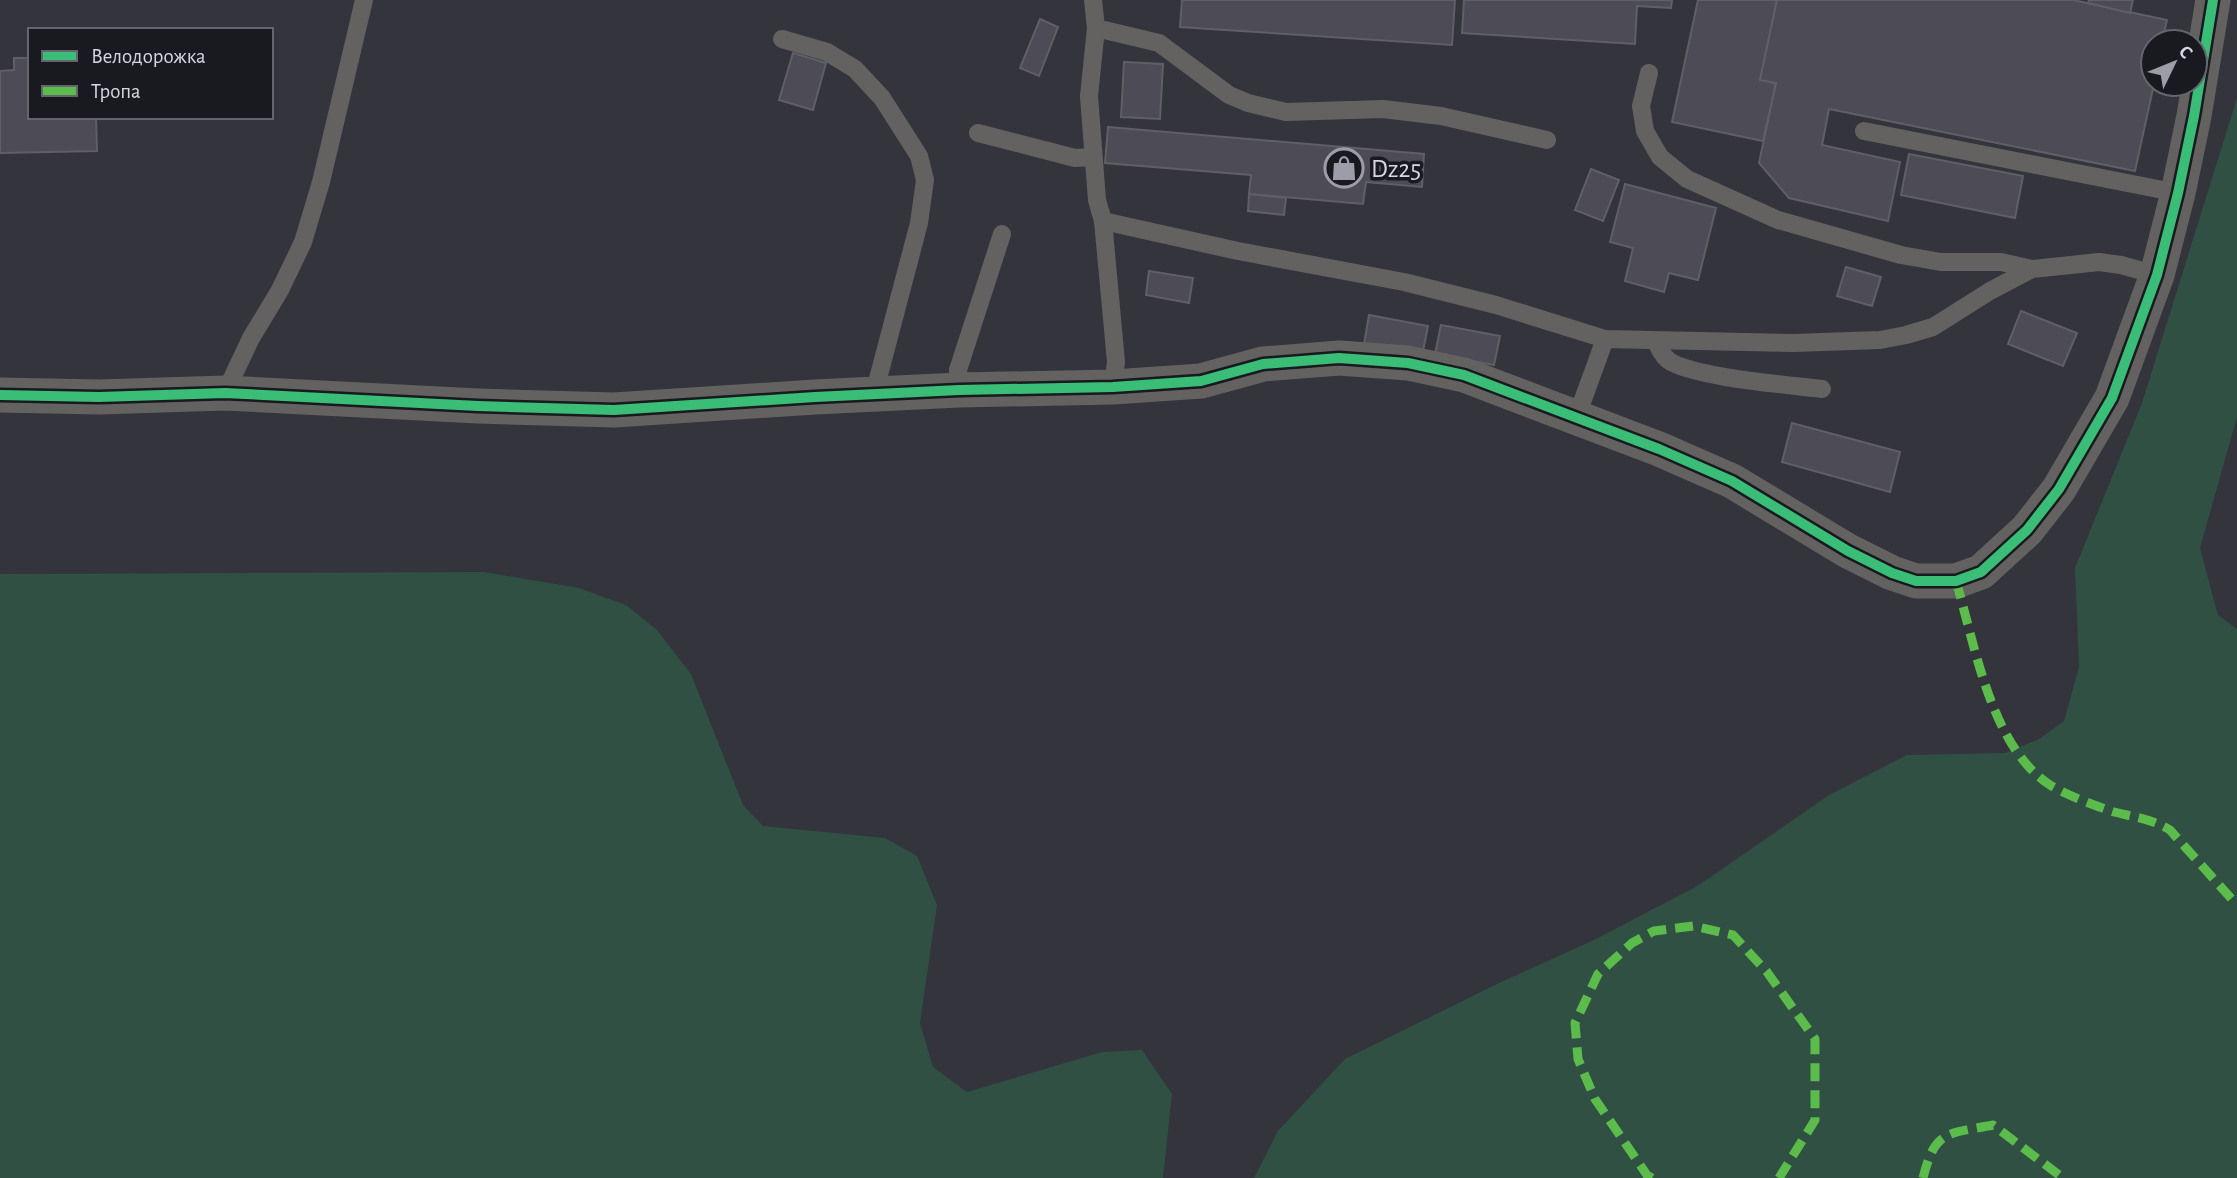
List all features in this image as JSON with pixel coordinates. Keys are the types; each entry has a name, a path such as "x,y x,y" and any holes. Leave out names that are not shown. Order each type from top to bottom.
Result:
{"street":[{"path":"0,395 99,397 225,393 614,410 874,394 1113,387 1201,381 1263,364 1339,358 1408,363 1464,375 1659,449 1732,481 1847,551 1892,573 1916,581 1956,581 1981,572 2027,530 2059,489 2112,398 2157,275 2178,193 2213,0"}],"lane":[{"path":"225,393 251,338 280,290 303,242 321,182 364,0"},
{"path":"1093,0 1096,28 1089,96 1097,200 1103,221 1116,362 1113,387"},
{"path":"1096,28 1159,43 1229,95 1248,103 1286,112 1395,110 1441,116 1547,140"},
{"path":"782,39 827,52 855,69 882,98 919,156 925,180 919,223 874,394"},
{"path":"1649,73 1641,106 1645,131 1660,157 1687,179 1778,220 1902,255 1941,262 2001,262 2032,269 2099,262 2157,275"},
{"path":"1864,131 2178,193"},
{"path":"978,132 1075,158 1093,157"},
{"path":"1103,221 1238,251 1404,282 1496,305 1605,339 1794,343 1880,340 1933,327 1990,291 2032,269"},
{"path":"959,390 958,370 1002,234"},
{"path":"1577,416 1605,339"},
{"path":"1657,341 1667,359 1682,368 1822,389"}],"green space":[{"path":"2237,98 2237,417 2200,548 2218,615 2237,629 2237,1178 1254,1178 1278,1131 1345,1059 1499,983 1596,939 1699,885 1829,795 1907,755 2005,753 2039,739 2064,721 2079,667 2075,568 2142,403"},
{"path":"484,572 579,588 626,605 657,630 691,674 743,805 763,826 885,838 917,856 937,905 920,1023 933,1067 967,1092 1102,1052 1142,1050 1172,1094 1163,1178 0,1178 0,574"}],"building":[{"path":"1182,0 1455,0 1452,45 1180,27"},
{"path":"1464,0 1672,0 1671,8 1637,6 1635,44 1462,33"},
{"path":"1698,0 1777,0 1760,80 1776,83 1763,141 1672,122"},
{"path":"1777,0 2073,0 2167,20 2165,28 2139,28 2139,98 2151,98 2135,171 1829,109 1822,145 1900,162 1888,221 1789,198 1759,163 1776,83 1760,80"},
{"path":"2089,0 2133,0 2130,13 2088,3"},
{"path":"1040,19 1058,27 1039,76 1020,68"},
{"path":"793,53 826,63 813,110 779,100"},
{"path":"14,58 28,58 28,119 96,119 97,151 0,153 0,71 14,70"},
{"path":"1124,62 1163,64 1160,119 1121,117"},
{"path":"1108,127 1424,154 1422,187 1366,182 1363,204 1249,194 1251,175 1105,163"},
{"path":"1909,154 2023,176 2015,218 1901,195"},
{"path":"1591,169 1619,180 1603,221 1575,210"},
{"path":"1625,184 1716,208 1698,280 1669,273 1664,292 1625,281 1633,248 1610,242"},
{"path":"1249,194 1286,198 1284,215 1248,211"},
{"path":"1846,267 1881,277 1872,306 1837,296"},
{"path":"1149,271 1193,278 1189,303 1146,295"},
{"path":"2021,311 2077,333 2063,366 2008,344"},
{"path":"1369,315 1428,326 1422,356 1364,344"},
{"path":"1441,325 1500,336 1494,365 1435,354"},
{"path":"1792,423 1900,452 1890,492 1782,462"}],"marked path":[{"path":"1956,581 1979,664 1999,721 2030,768 2050,785 2072,796 2170,830 2237,905"},
{"path":"1652,1178 1647,1175 1595,1099 1578,1059 1575,1023 1598,974 1632,943 1654,931 1693,926 1733,935 1767,972 1815,1039 1815,1120 1779,1178"},
{"path":"1923,1178 1933,1150 1946,1136 1993,1125 2063,1178"}],"cycle path":[{"path":"0,395 99,397 225,393 614,410 815,397 959,390 1113,387 1201,381 1263,364 1339,358 1408,363 1464,375 1659,449 1732,481 1848,551 1892,573 1916,581 1956,581 1981,572 2027,530 2059,489 2112,398 2157,275 2178,193 2213,0"}],"place":[{"name":"Dz25","path":"1344,168"}]}
